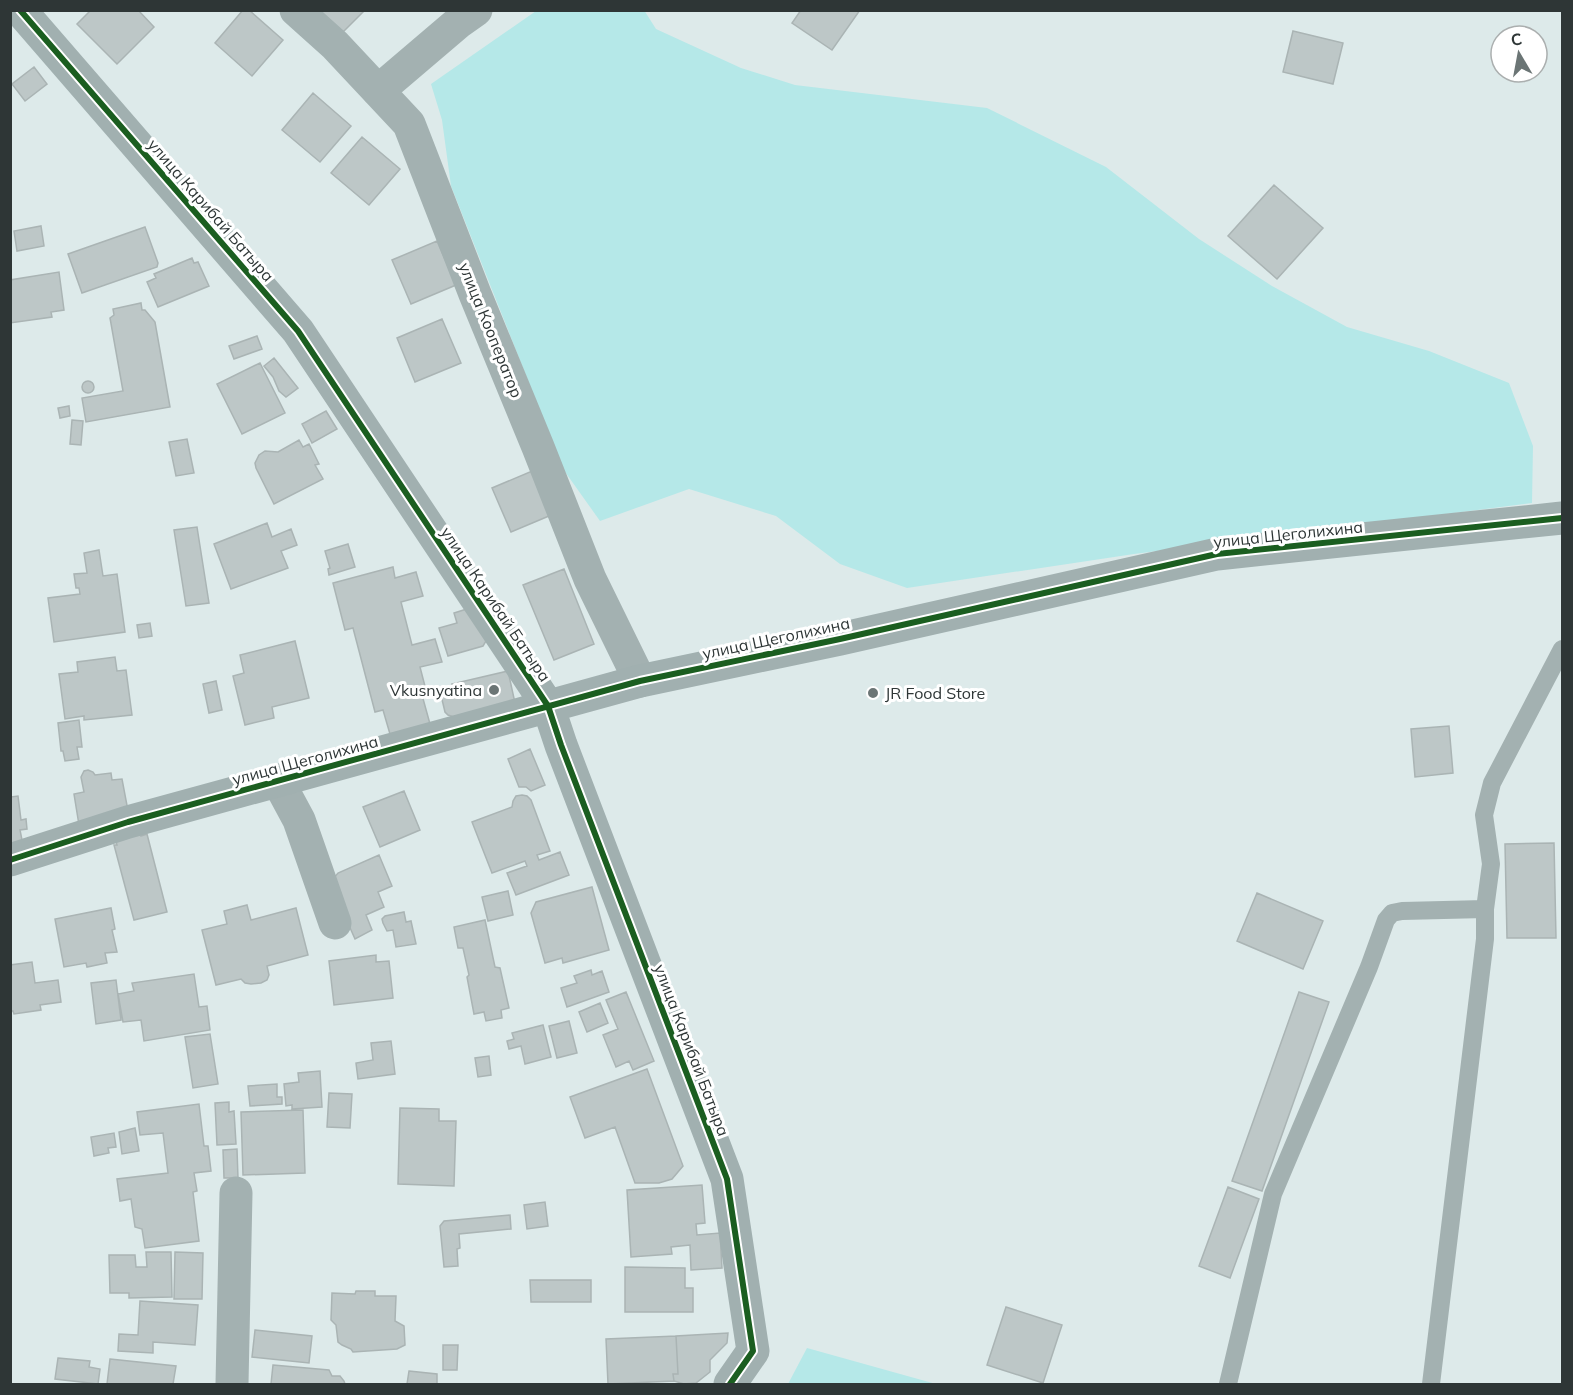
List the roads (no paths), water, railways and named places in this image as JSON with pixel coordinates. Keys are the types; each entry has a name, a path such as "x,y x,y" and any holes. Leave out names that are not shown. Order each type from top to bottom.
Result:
{"street":[{"name":"улица Карибай Батыра","path":"20,10 298,331 548,706 727,1179 753,1351 730,1384"},
{"name":"улица Кооператор","path":"296,10 335,45 409,124 590,579 640,681"},
{"path":"378,91 476,10"},
{"name":"улица Щеголихина","path":"10,860 128,822 640,681 840,639 1217,554 1563,519"},
{"path":"278,781 299,820 335,923"},
{"path":"232,1384 236,1193"}],"lane":[{"path":"1431,1384 1485,939 1485,909 1491,864 1484,815 1492,783 1563,649"},
{"path":"1228,1384 1273,1194 1370,967 1386,920 1392,913 1402,911 1485,909"}],"place":[{"name":"Vkusnyatina","path":"494,690"},
{"name":"JR Food Store","path":"873,693"}]}
